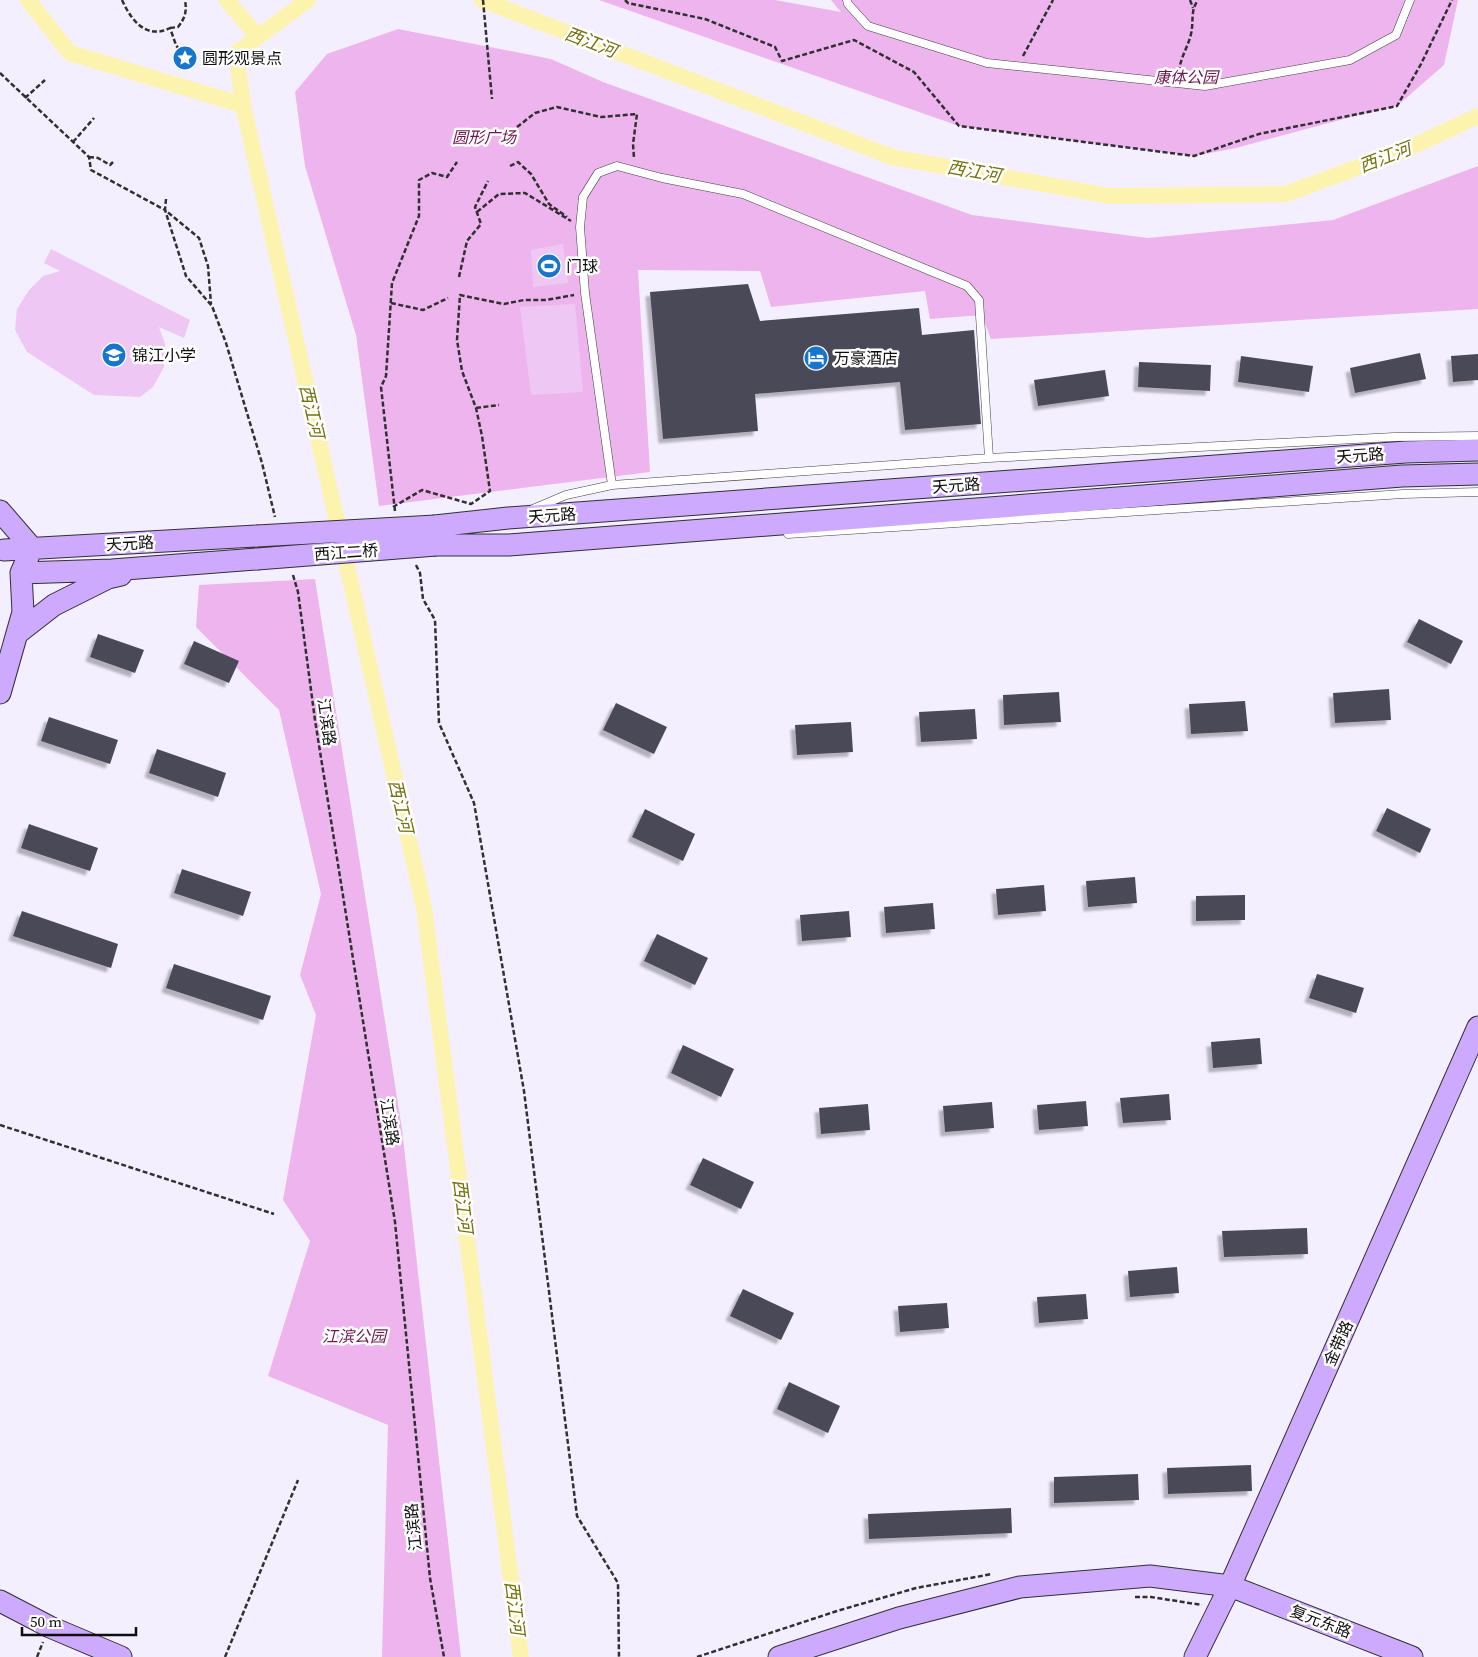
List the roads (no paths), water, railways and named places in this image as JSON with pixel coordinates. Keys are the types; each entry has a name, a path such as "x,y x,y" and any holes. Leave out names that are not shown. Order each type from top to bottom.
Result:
{"main road":[{"name":"天元路","path":"435,536 508,518 1406,452 1478,450"},
{"name":"天元路","path":"435,536 510,545 1402,476 1478,474"},
{"path":"0,511 32,548 21,573 23,612 0,693"},
{"name":"天元路","path":"2,547 32,548 257,536"},
{"name":"西江二桥","path":"257,536 435,536"},
{"name":"西江二桥","path":"257,559 435,536"},
{"path":"2,547 21,573"},
{"name":"天元路","path":"21,573 112,570 257,559"},
{"path":"18,633 54,604 108,578 172,564"},
{"name":"金带路","path":"1195,1657 1230,1586 1478,1027"},
{"name":"复元东路","path":"779,1657 899,1618 1020,1587 1150,1576 1230,1586 1412,1657"},
{"path":"0,1601 36,1620 121,1657"},
{"path":"0,1611 36,1620"}],"lane":[{"path":"848,0 848,4 868,26 987,63 1204,86 1350,60 1396,35 1410,0"},
{"path":"612,486 585,293 580,227 582,197 598,173 617,166 662,178 743,194 967,286 980,300 989,458"},
{"path":"508,518 566,495 612,486 989,458 1394,437 1478,436"},
{"path":"777,535 1403,494 1478,492"},
{"path":"510,545 568,549"}],"waterway":[{"path":"28,0 70,53 243,105"},
{"path":"227,0 258,37"},
{"name":"西江河","path":"308,0 236,53 243,105 424,907 521,1657"},
{"name":"西江河","path":"482,0 892,157 1110,196 1286,194 1407,149 1478,116"}],"place":[{"name":"圆形观景点","path":"185,58"},
{"name":"门球","path":"549,266"},
{"name":"锦江小学","path":"114,355"},
{"name":"万豪酒店","path":"816,358"}],"park label":[{"name":"康体公园","path":"1186,77"},
{"name":"圆形广场","path":"484,137"},
{"name":"江滨公园","path":"354,1336"}]}
